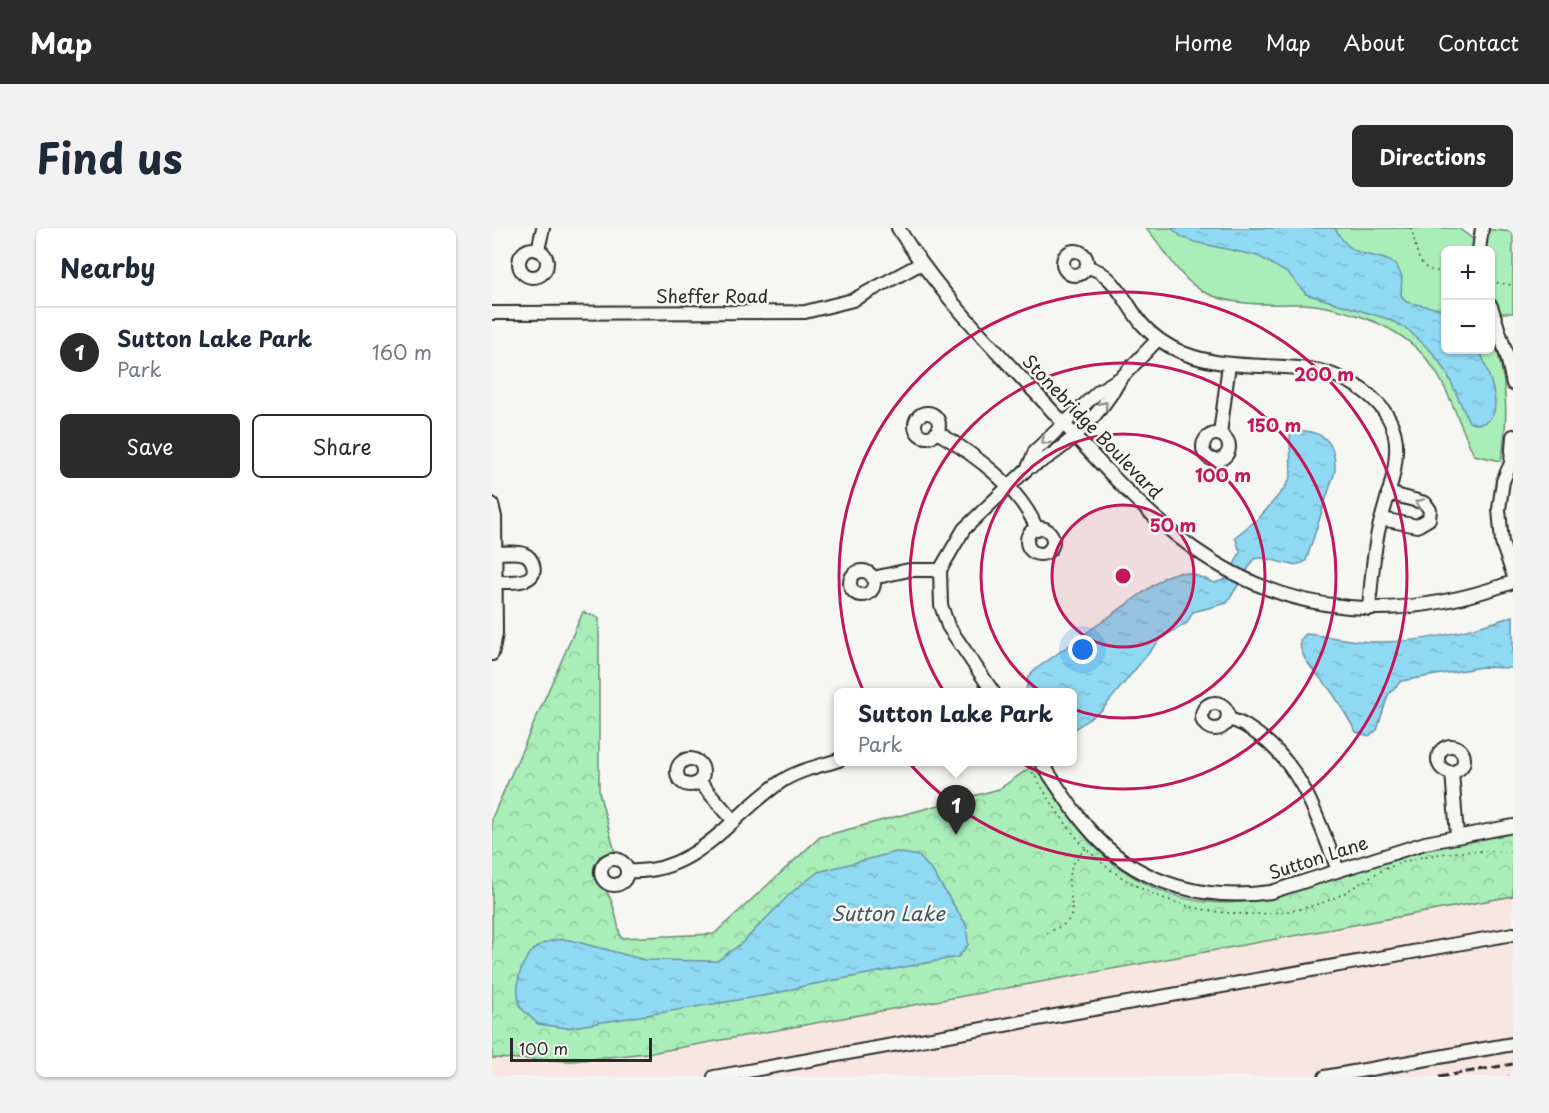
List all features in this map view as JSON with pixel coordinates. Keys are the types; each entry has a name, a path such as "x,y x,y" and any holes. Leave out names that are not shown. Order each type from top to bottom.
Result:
{"street":[{"path":"538,250 543,228"},
{"name":"Stonebridge Boulevard","path":"898,228 921,264 1074,434 1169,529 1227,570 1311,601 1369,609 1426,606 1462,599 1513,582"},
{"path":"1480,246 1482,228"},
{"name":"Sheffer Road","path":"492,313 805,312 853,300 921,264"},
{"path":"1087,267 1108,277 1143,325 1158,339 1194,357 1229,364 1319,371 1347,381 1372,397 1388,417 1395,434 1396,458 1374,556 1369,609"},
{"path":"1495,318 1513,384"},
{"path":"1028,468 1045,461 1108,402 1122,377 1158,339"},
{"path":"1220,434 1229,364"},
{"path":"990,688 948,626 941,605 940,570 964,529 1028,468 1035,451 1099,391 1122,377"},
{"path":"937,432 978,460 1009,488 1031,515 1037,529"},
{"path":"1513,436 1512,468 1500,494 1500,525 1513,574"},
{"path":"1382,519 1417,526 1429,519 1430,510 1425,503 1388,494"},
{"path":"492,504 495,517 496,553 492,654"},
{"path":"496,553 523,554 531,560 534,570 532,575 522,581 496,582"},
{"path":"873,578 909,570 940,570"},
{"path":"1227,719 1239,722 1254,731 1283,755 1305,790 1338,870"},
{"path":"627,871 652,871 683,862 785,779 834,762"},
{"name":"Sutton Lane","path":"1044,766 1097,838 1120,858 1149,876 1189,891 1212,895 1251,895 1271,892 1395,851 1457,836 1513,826"},
{"path":"1452,772 1457,836"},
{"path":"699,781 734,821"},
{"path":"714,1077 1513,934"},
{"path":"1325,1077 1513,1044"}],"path":[{"path":"1411,228 1421,263 1435,272 1441,272"},
{"path":"1495,283 1513,285"},
{"path":"1029,766 1086,848 1127,879 1163,897 1208,909 1270,914 1309,906 1348,891 1387,869 1428,855 1457,850 1513,852"},
{"path":"1047,933 1065,924 1071,917 1069,872 1074,860 1097,838"}],"shaded area":[{"path":"1513,896 1513,1077 492,1077 492,1058 572,1061 656,1052"}],"green space":[{"path":"1146,228 1458,228 1473,239 1475,228 1513,232 1513,313 1495,313 1495,246 1441,246 1441,354 1495,354 1495,343 1503,378 1506,410 1501,461 1474,455 1446,390 1436,373 1425,357 1390,329 1365,318 1327,307 1303,304 1252,304 1215,297 1186,279"},
{"path":"583,612 599,618 599,792 615,852 600,856 594,873 610,897 621,938 714,934 820,837 999,789 1033,766 1071,819 1104,856 1155,888 1191,900 1226,903 1262,899 1297,890 1406,854 1513,833 1513,896 656,1052 572,1061 492,1058 492,818"}],"water":[{"path":"1171,228 1335,228 1348,246 1355,251 1396,264 1402,277 1401,295 1406,302 1441,309 1441,354 1481,354 1495,401 1491,418 1479,424 1469,422 1446,371 1432,352 1407,329 1388,319 1306,294 1289,274 1258,256 1194,242 1182,237"},
{"path":"1297,430 1315,433 1327,441 1334,453 1335,471 1306,561 1294,565 1267,559 1254,559 1227,603 1193,612 1187,623 1161,638 1102,710 1077,727 1077,688 1027,688 1028,677 1033,671 1165,577 1184,573 1215,583 1228,578 1240,552 1235,537 1259,518 1284,489 1291,477 1290,435"},
{"path":"1513,616 1513,668 1482,667 1401,681 1388,695 1377,730 1369,736 1356,732 1331,691 1306,661 1300,640 1306,634 1355,641 1408,641 1461,632"},
{"name":"Sutton Lake","path":"896,852 919,856 933,872 967,926 968,945 958,957 804,986 774,994 567,1028 538,1024 520,1007 518,981 521,969 534,950 544,943 570,940 645,960 717,961 742,943 792,892 818,872"}],"waterway":[{"path":"1365,1077 1513,1050"}],"railway":[{"path":"1439,1077 1513,1064"},
{"path":"1508,1077 1513,1076"}],"place":[{"name":"Sutton Lake Park","path":"956,835"}]}
